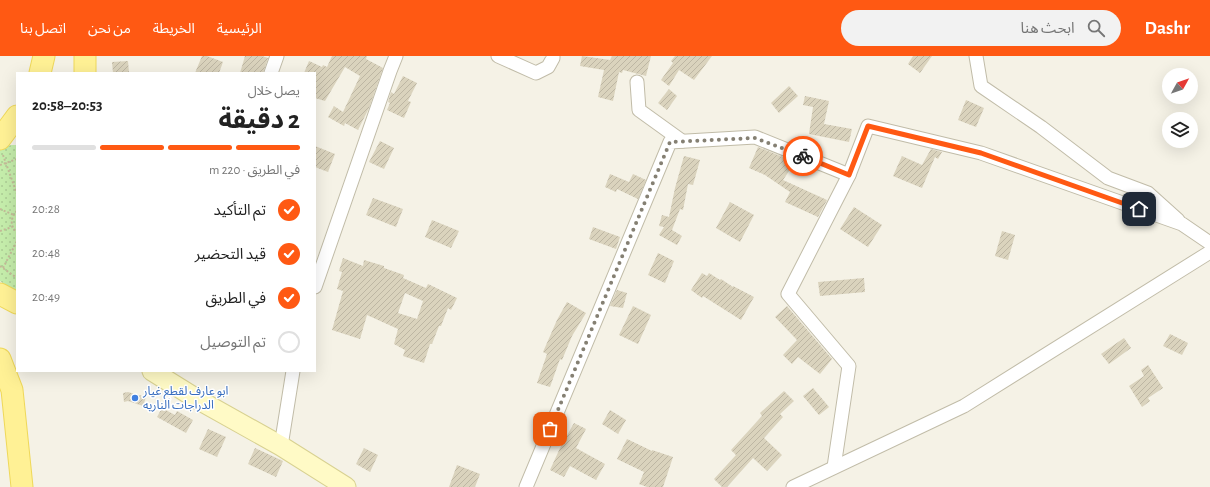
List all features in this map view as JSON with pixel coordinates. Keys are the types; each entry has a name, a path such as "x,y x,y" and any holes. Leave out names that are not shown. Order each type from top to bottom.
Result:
{"main road":[{"path":"40,72 44,56"},
{"path":"85,56 85,72"},
{"path":"0,140 16,117"},
{"path":"0,140 16,136"},
{"path":"0,294 16,302"},
{"path":"0,359 8,394 22,487"},
{"path":"8,394 19,372"}],"street":[{"path":"270,72 277,56"},
{"path":"316,284 396,56"},
{"path":"498,56 536,73 548,67 553,56"},
{"path":"976,56 981,86 1108,178 1148,193 1182,224 1210,243"},
{"path":"637,82 639,110 682,141"},
{"path":"834,467 849,366 788,294 849,175 868,126 981,153 1182,224"},
{"path":"526,487 670,142 755,138 849,175"},
{"path":"793,487 964,406 1210,252"},
{"path":"154,372 281,446 346,487"},
{"path":"281,446 293,372"}],"path":[{"path":"0,165 16,159"},
{"path":"5,162 16,191"},
{"path":"0,209 14,215"},
{"path":"16,212 12,222 12,227 16,232"},
{"path":"0,232 12,227"},
{"path":"3,268 16,243"},
{"path":"0,266 16,277"}],"green space":[{"path":"11,145 16,145 16,292 0,281 0,149"}],"building":[{"path":"202,56 207,56 223,62 219,72 195,72"},
{"path":"245,56 262,56 268,58 263,72 240,72"},
{"path":"332,56 367,56 366,59 383,68 369,108 358,130 345,123 344,126 328,117 334,106 343,112 360,76 345,67 325,101 316,98 316,72 304,72 309,61 322,67 323,65 327,67"},
{"path":"582,56 610,60 612,56 651,56 646,76 623,70 622,73 619,72 613,101 598,97 604,70 580,66"},
{"path":"675,56 712,56 694,80 679,70 669,86 661,80 673,63 671,61"},
{"path":"913,56 932,56 920,73 908,64"},
{"path":"128,61 129,72 113,72 112,62"},
{"path":"403,76 417,83 408,101 411,102 404,118 387,110 390,103 388,102 391,92 394,94"},
{"path":"789,86 798,96 779,113 771,103"},
{"path":"669,89 677,96 667,110 658,103"},
{"path":"805,96 829,101 824,124 852,129 849,142 809,134 813,107 803,105"},
{"path":"966,100 984,108 976,127 958,120"},
{"path":"380,141 394,148 384,169 369,162"},
{"path":"316,146 335,154 328,172 316,167"},
{"path":"758,147 795,162 783,180 827,200 818,217 785,202 790,192 765,175 749,168"},
{"path":"931,149 942,152 938,159 935,157 922,188 893,176 902,156 922,165"},
{"path":"684,156 700,160 693,185 688,184 683,210 680,209 672,230 682,236 677,245 659,235 664,227 659,226 662,215 669,217"},
{"path":"610,174 629,182 633,174 646,180 638,199 617,189 616,192 605,187"},
{"path":"373,198 403,209 396,227 366,215"},
{"path":"730,202 754,215 740,242 716,228"},
{"path":"854,207 882,225 868,247 840,229"},
{"path":"432,220 459,231 451,248 425,237"},
{"path":"593,227 620,237 616,249 589,239"},
{"path":"1002,231 1015,235 1008,260 995,256"},
{"path":"658,253 674,261 665,283 648,275"},
{"path":"343,258 363,266 364,260 384,266 384,268 404,275 403,278 426,288 428,284 457,298 451,310 448,308 432,344 430,344 424,363 403,356 405,350 394,344 398,329 367,315 360,339 332,330 343,291 337,289 342,272 339,271","holes":["405,293 423,301 417,319 398,313"]},
{"path":"702,273 707,276 709,273 754,297 741,320 703,296 702,298 691,290"},
{"path":"864,278 865,292 820,296 818,282"},
{"path":"617,290 627,293 623,308 610,306"},
{"path":"567,302 586,313 572,336 562,360 560,359 550,387 537,383 547,354 543,352 557,320"},
{"path":"633,306 651,315 638,344 619,335"},
{"path":"787,306 832,359 820,374 798,357 792,364 783,355 797,340 775,317"},
{"path":"1170,334 1188,343 1182,355 1163,346"},
{"path":"1124,338 1131,348 1109,364 1101,354"},
{"path":"1148,365 1163,388 1148,398 1150,401 1142,407 1129,386 1144,376 1141,370"},
{"path":"813,388 829,407 819,415 803,396"},
{"path":"784,391 794,401 780,414 783,417 764,438 782,455 767,471 753,458 727,487 722,487 714,479 736,455 731,450 762,416 760,413"},
{"path":"128,392 146,397 143,406 128,401 124,402 123,393"},
{"path":"162,408 175,415 177,411 193,420 186,433 157,417"},
{"path":"610,410 626,420 618,434 602,424"},
{"path":"574,423 586,429 576,448 605,464 596,480 570,466 564,477 550,470"},
{"path":"208,429 226,437 217,457 199,449"},
{"path":"627,439 652,451 673,457 663,487 647,487 639,484 644,472 617,459"},
{"path":"255,448 283,461 276,477 248,464"},
{"path":"364,448 378,455 370,472 356,464"},
{"path":"457,465 480,474 475,487 449,487"}],"way so far":[{"path":"550,429 670,142 755,138 803,156"}],"place":[{"name":"ابو عارف لقطع غيار الدراجات الناريه","path":"135,398"}],"route":[{"path":"803,156 849,175 868,126 981,153 1139,209"}]}
